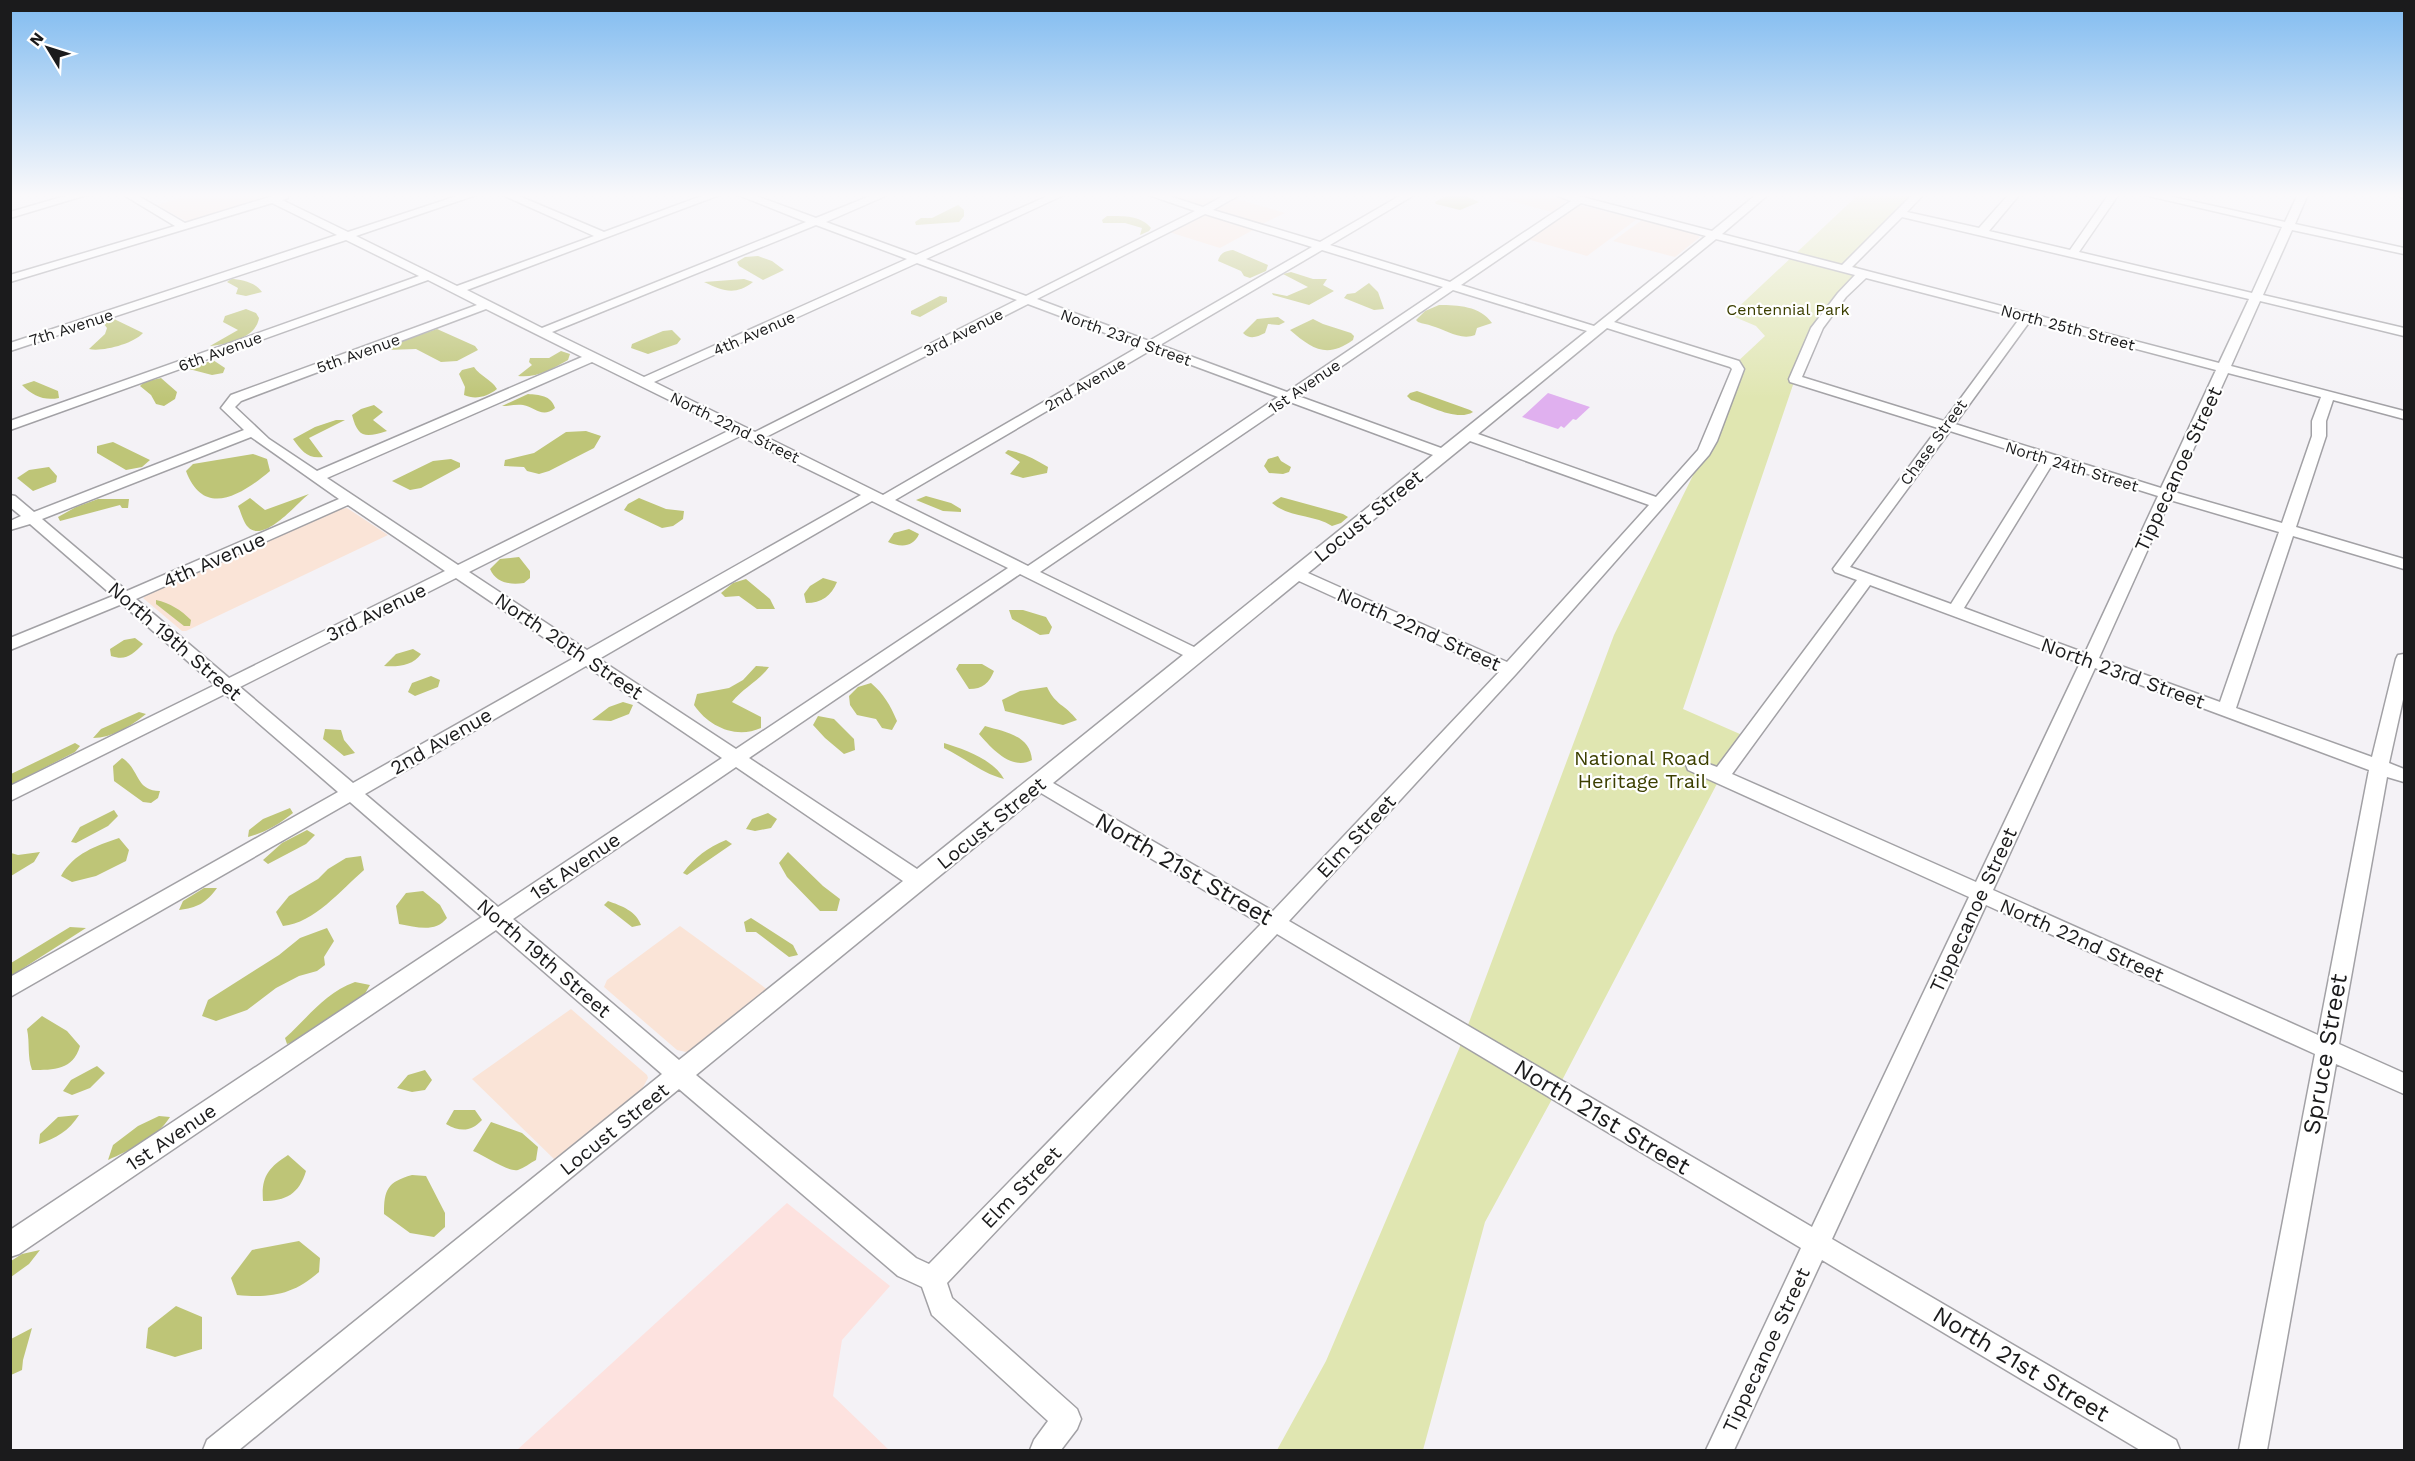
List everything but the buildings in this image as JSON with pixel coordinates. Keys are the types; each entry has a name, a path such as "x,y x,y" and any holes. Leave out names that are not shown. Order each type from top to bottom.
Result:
{"street":[{"path":"10,279 66,262"},
{"name":"7th Avenue","path":"10,347 268,262"},
{"name":"North 22nd Street","path":"401,262 1196,655"},
{"path":"458,290 533,262"},
{"path":"542,332 716,262"},
{"name":"4th Avenue","path":"644,382 910,262"},
{"name":"North 23rd Street","path":"926,262 1443,454"},
{"name":"3rd Avenue","path":"10,794 458,572 1027,300 1101,262"},
{"name":"2nd Avenue","path":"10,988 587,658 1150,346 1293,262"},
{"path":"1374,262 1451,286 1600,326"},
{"name":"1st Avenue","path":"10,1245 737,758 1288,397 1486,262"},
{"name":"Locust Street","path":"217,1450 1680,262"},
{"name":"North 25th Street","path":"1819,262 2404,415"},
{"path":"1844,269 1851,262"},
{"path":"2112,262 2404,332"},
{"name":"Tippecanoe Street","path":"1720,1450 2089,662 2273,262"},
{"name":"North 24th Street","path":"1863,274 1842,295 1817,328 1795,379 2166,494 2404,564"},
{"name":"6th Avenue","path":"10,426 429,276"},
{"name":"5th Avenue","path":"230,402 487,305"},
{"name":"Chase Street","path":"1841,569 1944,426 2028,316"},
{"name":"Elm Street","path":"933,1279 1275,923 1510,670 1704,452 1738,369 1735,364 1600,326"},
{"path":"316,477 593,357"},
{"path":"2226,711 2319,436 2319,421 2328,395"},
{"name":"North 20th Street","path":"230,402 228,408 251,432 920,880"},
{"path":"10,526 251,432"},
{"path":"1467,435 1657,503"},
{"path":"1954,611 2049,458"},
{"name":"North 19th Street","path":"10,499 907,1267 933,1279"},
{"name":"4th Avenue","path":"10,645 350,499"},
{"name":"North 23rd Street","path":"1841,569 2404,776"},
{"name":"North 22nd Street","path":"1296,574 1510,670"},
{"path":"1721,776 1867,578"},
{"name":"Spruce Street","path":"2253,1450 2379,767 2404,659"},
{"name":"North 22nd Street","path":"1695,765 2404,1084"},
{"name":"North 21st Street","path":"1039,783 2166,1450"},
{"path":"933,1279 941,1306 1066,1419 1044,1450"}],"shaded area":[{"path":"347,508 388,535 186,631 182,631 143,598 149,593 339,509"},
{"path":"680,926 768,990 694,1049 686,1052 677,1050 604,987 607,980"},
{"path":"571,1009 648,1078 641,1091 555,1160 472,1079"},
{"path":"787,1203 890,1286 842,1340 833,1396 889,1450 517,1450"}],"green space":[{"path":"737,262 774,262 784,270 763,280 739,266"},
{"path":"1221,262 1261,262 1268,265 1266,271 1250,278 1244,276 1241,271"},
{"name":"National Road Heritage Trail","path":"1786,262 1857,262 1855,265 1870,275 1840,297 1809,346 1795,379 1683,709 1749,738 1721,776 1557,1090 1485,1222 1423,1450 1277,1450 1326,1361 1459,1049 1614,635 1710,441 1735,364 1765,336 1756,326 1730,315"},
{"path":"1291,272 1313,279 1327,279 1323,285 1334,291 1309,305 1273,295 1272,293 1287,296 1308,287 1283,274"},
{"path":"231,279 248,282 262,292 246,296 236,294 238,288 227,282"},
{"path":"744,279 753,282 735,291 723,290 704,282"},
{"path":"1369,283 1378,292 1384,309 1374,310 1344,298 1347,294 1355,293"},
{"path":"940,296 947,297 947,302 920,317 911,314 911,311"},
{"path":"1439,305 1461,306 1475,310 1492,323 1477,328 1475,335 1464,337 1416,320 1425,311"},
{"path":"246,309 256,313 259,318 253,331 233,342 210,346 238,330 223,322 225,316"},
{"path":"1278,317 1285,322 1279,325 1268,324 1265,333 1251,337 1243,333 1257,319"},
{"path":"112,318 143,333 132,341 117,346 89,349 105,334 107,328 103,323 106,319"},
{"path":"1313,319 1351,333 1354,336 1353,340 1335,349 1320,349 1305,342 1290,330"},
{"path":"437,329 475,346 478,350 457,361 441,362 416,349 386,350 404,340"},
{"path":"672,330 681,339 677,344 648,354 631,348 632,344 663,331"},
{"path":"561,351 570,354 568,360 538,374 518,376 532,365 529,362 530,358 549,358"},
{"path":"213,360 225,368 223,373 212,375 189,369"},
{"path":"474,367 497,389 481,397 464,395 465,387 459,374 462,370"},
{"path":"161,378 177,392 175,399 164,406 156,404 151,395 140,386 144,382"},
{"path":"34,381 58,391 59,398 39,397 22,385"},
{"path":"1417,391 1473,412 1459,415 1442,412 1411,400 1407,396"},
{"path":"528,394 548,398 555,408 542,412 523,405 502,406"},
{"path":"374,405 383,412 373,420 387,431 373,435 364,434 357,428 352,415"},
{"path":"336,420 345,420 309,438 323,457 309,455 293,439 315,427"},
{"path":"586,431 601,436 594,448 549,471 539,474 527,471 524,467 504,466 505,460 534,453 566,432"},
{"path":"113,442 150,460 142,467 126,470 97,453 97,446"},
{"path":"1008,450 1043,464 1048,467 1047,473 1023,478 1010,474 1020,462 1005,453"},
{"path":"253,454 267,459 270,471 237,494 225,498 203,495 194,486 186,471 193,464"},
{"path":"1278,456 1281,461 1291,467 1289,472 1269,473 1264,466 1268,459"},
{"path":"451,459 460,463 460,467 421,488 410,490 392,481 433,461"},
{"path":"49,467 57,476 56,482 33,491 17,478 29,470"},
{"path":"309,494 280,520 263,530 255,531 248,527 238,506 250,498 265,510"},
{"path":"926,496 951,503 961,509 961,512 943,511 916,500"},
{"path":"1281,497 1348,517 1332,526 1317,519 1293,514 1272,503"},
{"path":"639,498 666,509 684,511 683,519 673,526 662,528 624,510 628,504"},
{"path":"98,499 129,499 128,508 122,508 120,505 60,521 58,517"},
{"path":"909,529 919,534 910,544 897,545 888,542 894,533"},
{"path":"519,557 530,571 530,578 524,583 504,582 490,569 500,559"},
{"path":"823,578 837,582 832,591 821,600 806,603 804,594 810,586"},
{"path":"746,579 770,599 775,609 757,609 739,596 725,597 721,593 733,583"},
{"path":"156,600 171,605 183,613 191,620 190,626 184,626 156,604"},
{"path":"1009,610 1023,610 1046,617 1052,627 1049,634 1040,635 1012,619"},
{"path":"135,638 143,644 132,654 121,658 111,656 110,649 124,640"},
{"path":"413,649 421,654 414,661 399,666 384,666 396,654"},
{"path":"959,664 982,664 994,671 985,684 969,689 956,669"},
{"path":"756,666 769,667 732,702 761,717 761,728 742,732 724,729 707,719 694,705 697,694 729,688 743,680"},
{"path":"431,676 440,680 438,687 415,696 408,692 412,683"},
{"path":"871,683 880,691 897,721 892,730 882,728 876,719 857,715 850,705 849,696 858,687"},
{"path":"1047,687 1057,702 1077,720 1063,725 1005,711 1002,700 1020,691"},
{"path":"623,702 633,705 629,714 611,721 592,720 609,707"},
{"path":"139,712 146,714 128,727 114,734 93,738 101,729"},
{"path":"818,716 834,719 854,739 855,750 844,754 825,738 813,725"},
{"path":"985,726 1022,740 1027,745 1032,760 1017,763 1003,757 979,734"},
{"path":"325,729 341,730 344,740 355,753 344,756 323,739"},
{"path":"75,743 80,746 75,752 11,785 11,774"},
{"path":"944,743 986,761 1004,779 988,773 944,748"},
{"path":"122,758 146,787 160,791 158,798 151,803 143,802 114,781 113,766"},
{"path":"290,808 293,813 282,821 248,837 249,830 263,819"},
{"path":"114,810 118,816 108,826 76,843 71,842 80,827"},
{"path":"768,813 777,819 771,828 755,831 746,829 752,819"},
{"path":"307,830 315,835 306,844 268,864 263,860 282,843"},
{"path":"119,838 129,850 126,861 96,876 72,882 61,876 72,861 79,856 94,847"},
{"path":"726,840 732,844 687,875 683,873 702,854"},
{"path":"40,852 34,862 11,876 11,853 18,855"},
{"path":"788,852 840,899 837,911 820,911 787,877 779,863"},
{"path":"361,856 364,870 336,896 306,919 283,926 276,912 289,896 318,879 328,869 346,858"},
{"path":"204,888 217,888 201,904 179,910 183,901"},
{"path":"423,891 440,905 447,918 437,926 431,927 399,924 396,906 406,893"},
{"path":"608,901 632,913 641,925 632,927 604,905"},
{"path":"751,918 793,945 798,955 789,957 756,932 746,932 744,922"},
{"path":"70,927 86,928 11,976 11,963"},
{"path":"327,928 334,941 324,957 325,965 317,971 299,976 276,988 247,1010 216,1021 202,1016 208,1000 279,955 300,938"},
{"path":"355,982 370,985 363,997 297,1041 287,1044 285,1038 317,1006 334,993"},
{"path":"42,1016 67,1031 80,1046 73,1060 62,1067 32,1070 27,1029"},
{"path":"97,1066 105,1073 90,1088 72,1095 63,1091 71,1080"},
{"path":"425,1070 432,1080 425,1090 412,1092 397,1088 408,1075"},
{"path":"454,1110 475,1110 482,1120 469,1129 456,1128 446,1124"},
{"path":"79,1115 62,1133 39,1144 40,1134 58,1117"},
{"path":"159,1116 170,1117 150,1137 134,1148 108,1160 113,1145 138,1126"},
{"path":"491,1122 522,1133 538,1147 536,1160 514,1170 473,1151"},
{"path":"288,1155 306,1171 300,1185 285,1198 263,1201 263,1186 267,1174 275,1164"},
{"path":"412,1175 426,1176 445,1213 445,1227 434,1237 410,1233 384,1214 386,1193 389,1188 397,1181"},
{"path":"299,1241 320,1258 319,1272 300,1286 281,1293 260,1296 237,1295 231,1278 252,1250"},
{"path":"40,1250 29,1264 11,1277 11,1261 22,1254"},
{"path":"176,1306 202,1317 202,1349 175,1357 146,1348 148,1328"},
{"path":"32,1328 22,1370 11,1375 11,1339"}],"park label":[{"name":"Centennial Park","path":"1788,309"}]}
